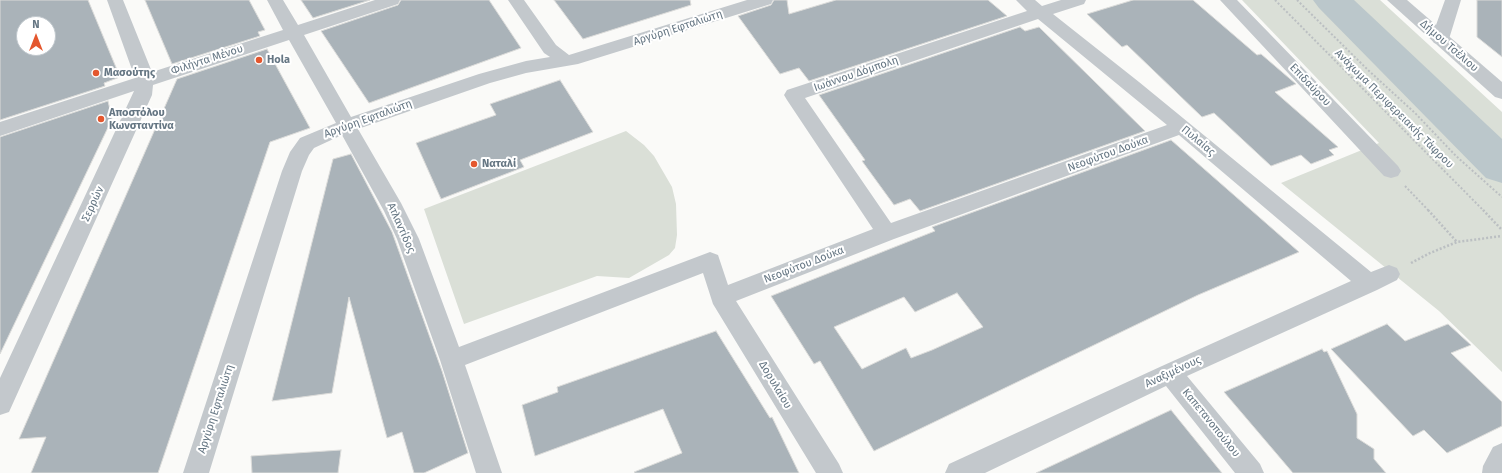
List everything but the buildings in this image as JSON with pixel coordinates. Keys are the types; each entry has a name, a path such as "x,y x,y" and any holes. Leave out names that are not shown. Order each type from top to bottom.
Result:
{"street":[{"name":"Σερρών","path":"0,404 143,95 145,81 143,71 115,0"},
{"name":"Ατλαντίδος","path":"275,0 292,33 394,209 408,239 452,360 489,473"},
{"name":"Φιλήντα Μένου","path":"0,129 392,0"},
{"path":"516,0 550,49 566,61"},
{"name":"Αργύρη Εφταλιώτη","path":"196,473 294,164 300,152 307,143 318,137 347,126 507,72 526,67 566,61 622,46 765,0"},
{"name":"Πυλαίας","path":"1024,0 1182,127 1379,279"},
{"name":"Ιωάννου Δόμπολη","path":"887,233 793,96 1078,0"},
{"name":"Επιδαύρου","path":"1228,0 1391,171"},
{"name":"Δήμου Τσέλιου","path":"1396,0 1502,92"},
{"path":"1440,39 1453,0"},
{"name":"Νεοφύτου Δούκα","path":"721,297 887,233 1182,127"},
{"path":"452,360 710,261 721,297"},
{"name":"Αναξιμένους","path":"958,473 1379,279"},
{"name":"Δορυλαίου","path":"721,297 830,473"},
{"name":"Καπετανοπούλου","path":"1170,374 1252,473"},
{"path":"1495,473 1496,466 1502,455"}],"path":[{"name":"Ανάχωμα Περιφερειακής Τάφρου","path":"1275,0 1502,230"},
{"path":"1297,0 1368,70 1415,113 1456,156 1502,197"},
{"path":"1391,171 1457,242"},
{"path":"1430,253 1457,242 1502,236"}],"shaded area":[{"path":"1242,0 1380,0 1502,112 1502,372 1439,311 1281,183 1379,143"},
{"path":"626,131 644,145 654,156 672,187 676,204 677,235 675,248 669,255 629,278 597,276 464,324 424,209"}],"waterway":[{"path":"1332,0 1502,166"}],"place":[{"name":"Hola","path":"259,60"},
{"name":"Μασούτης","path":"96,73"},
{"name":"Αποστόλου Κωνσταντίνα","path":"101,119"},
{"name":"Ναταλί","path":"474,164"}]}
